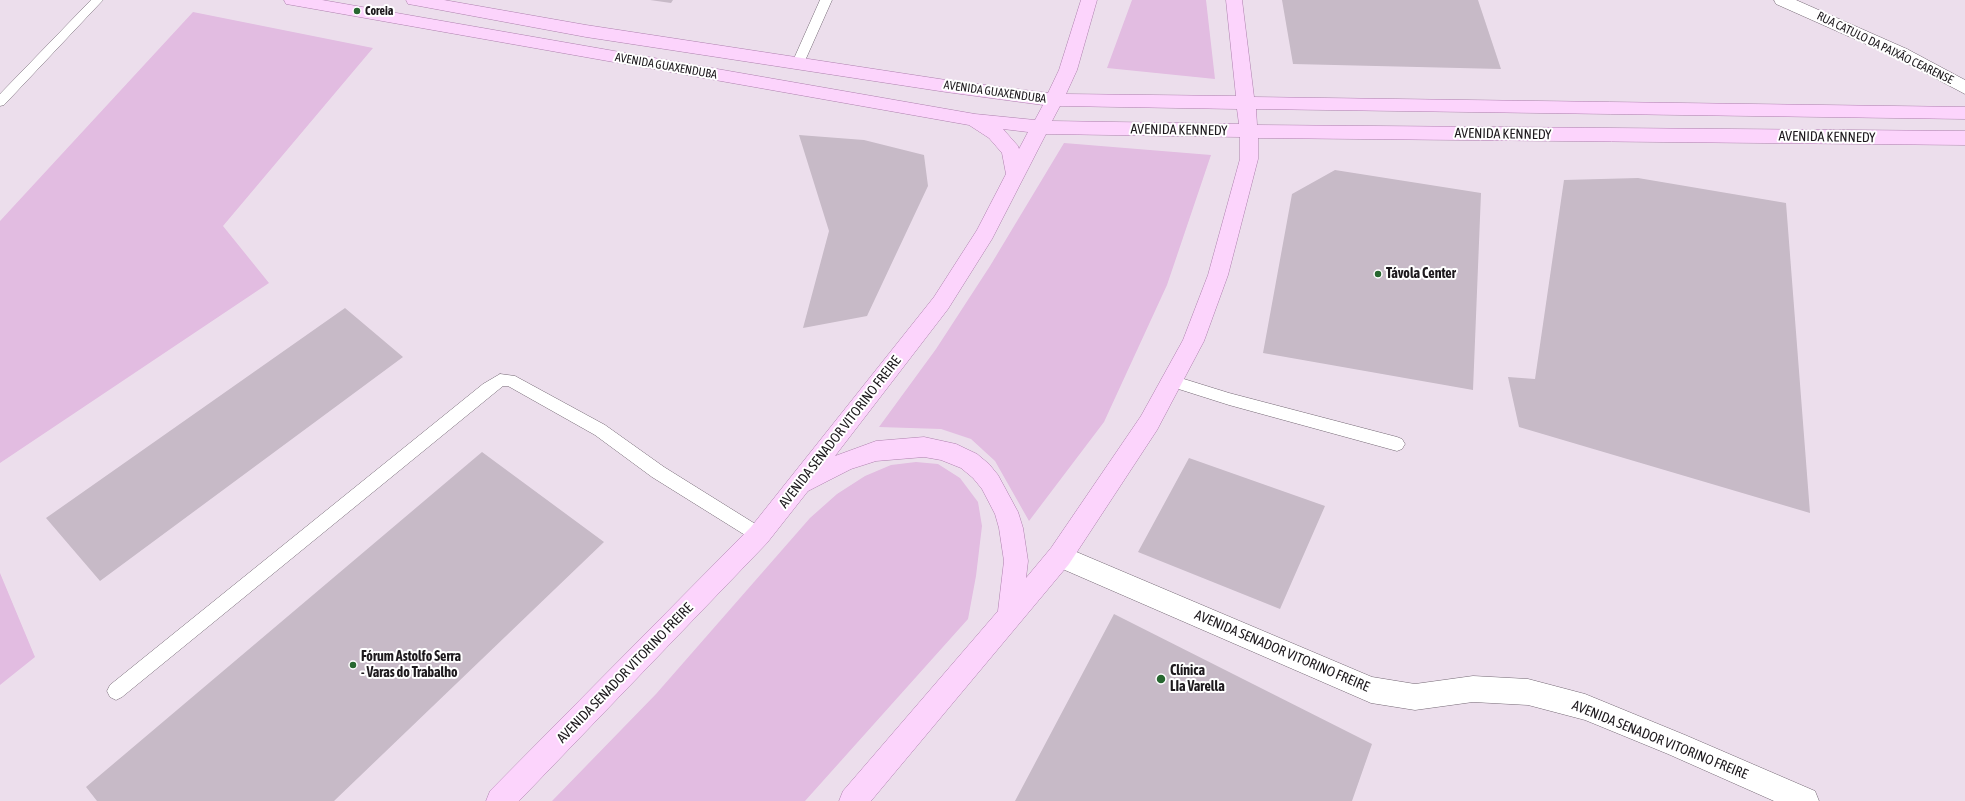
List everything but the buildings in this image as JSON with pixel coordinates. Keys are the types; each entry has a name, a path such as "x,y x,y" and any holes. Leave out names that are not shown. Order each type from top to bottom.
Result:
{"main road":[{"name":"AVENIDA GUAXENDUBA","path":"292,0 975,120 1041,126"},
{"name":"AVENIDA GUAXENDUBA","path":"414,0 586,31 1054,100"},
{"name":"AVENIDA SENADOR VITORINO FREIRE","path":"500,801 759,535 941,303 985,234 1054,100 1068,70 1089,0"},
{"path":"853,801 1060,556 1149,424 1192,341 1218,275 1249,159 1249,131 1234,0"},
{"name":"AVENIDA KENNEDY","path":"1054,100 1246,104 1965,113"},
{"path":"975,120 996,132 1011,150 1016,174"},
{"name":"AVENIDA KENNEDY","path":"1041,126 1249,131 1965,138"},
{"path":"796,487 837,465 859,456 887,449 930,448 956,454 969,461 981,470 990,482 1006,512 1011,528 1016,561 1010,615"}],"street":[{"name":"RUA CATULO DA PAIXÃO CEARENSE","path":"1782,0 1901,53 1965,88"},
{"name":"AVENIDA SENADOR VITORINO FREIRE","path":"1060,556 1371,690 1415,697 1473,689 1528,692 1585,707 1676,744 1805,801"}],"lane":[{"path":"0,102 97,0"},
{"path":"798,63 826,0"},
{"path":"116,691 488,388 500,380 510,380 600,430 658,472 759,535"},
{"path":"1172,381 1230,399 1397,444"}],"shaded area":[{"path":"1132,0 1206,0 1215,79 1107,68"},
{"path":"193,12 373,48 223,226 269,283 0,463 0,221"},
{"path":"1064,143 1211,155 1167,285 1104,422 1029,521 995,461 971,439 941,429 879,427 936,349 990,266"},
{"path":"916,462 938,464 960,478 978,502 982,526 976,576 968,619 805,801 552,801 656,694 810,518 837,494 865,476 891,465"},
{"path":"0,573 35,657 0,685"}],"place":[{"name":"Coreia","path":"357,11"},
{"name":"Távola Center","path":"1378,274"},
{"name":"Fórum Astolfo Serra - Varas do Trabalho","path":"353,665"},
{"name":"Clínica LIa Varella","path":"1161,679"}]}
